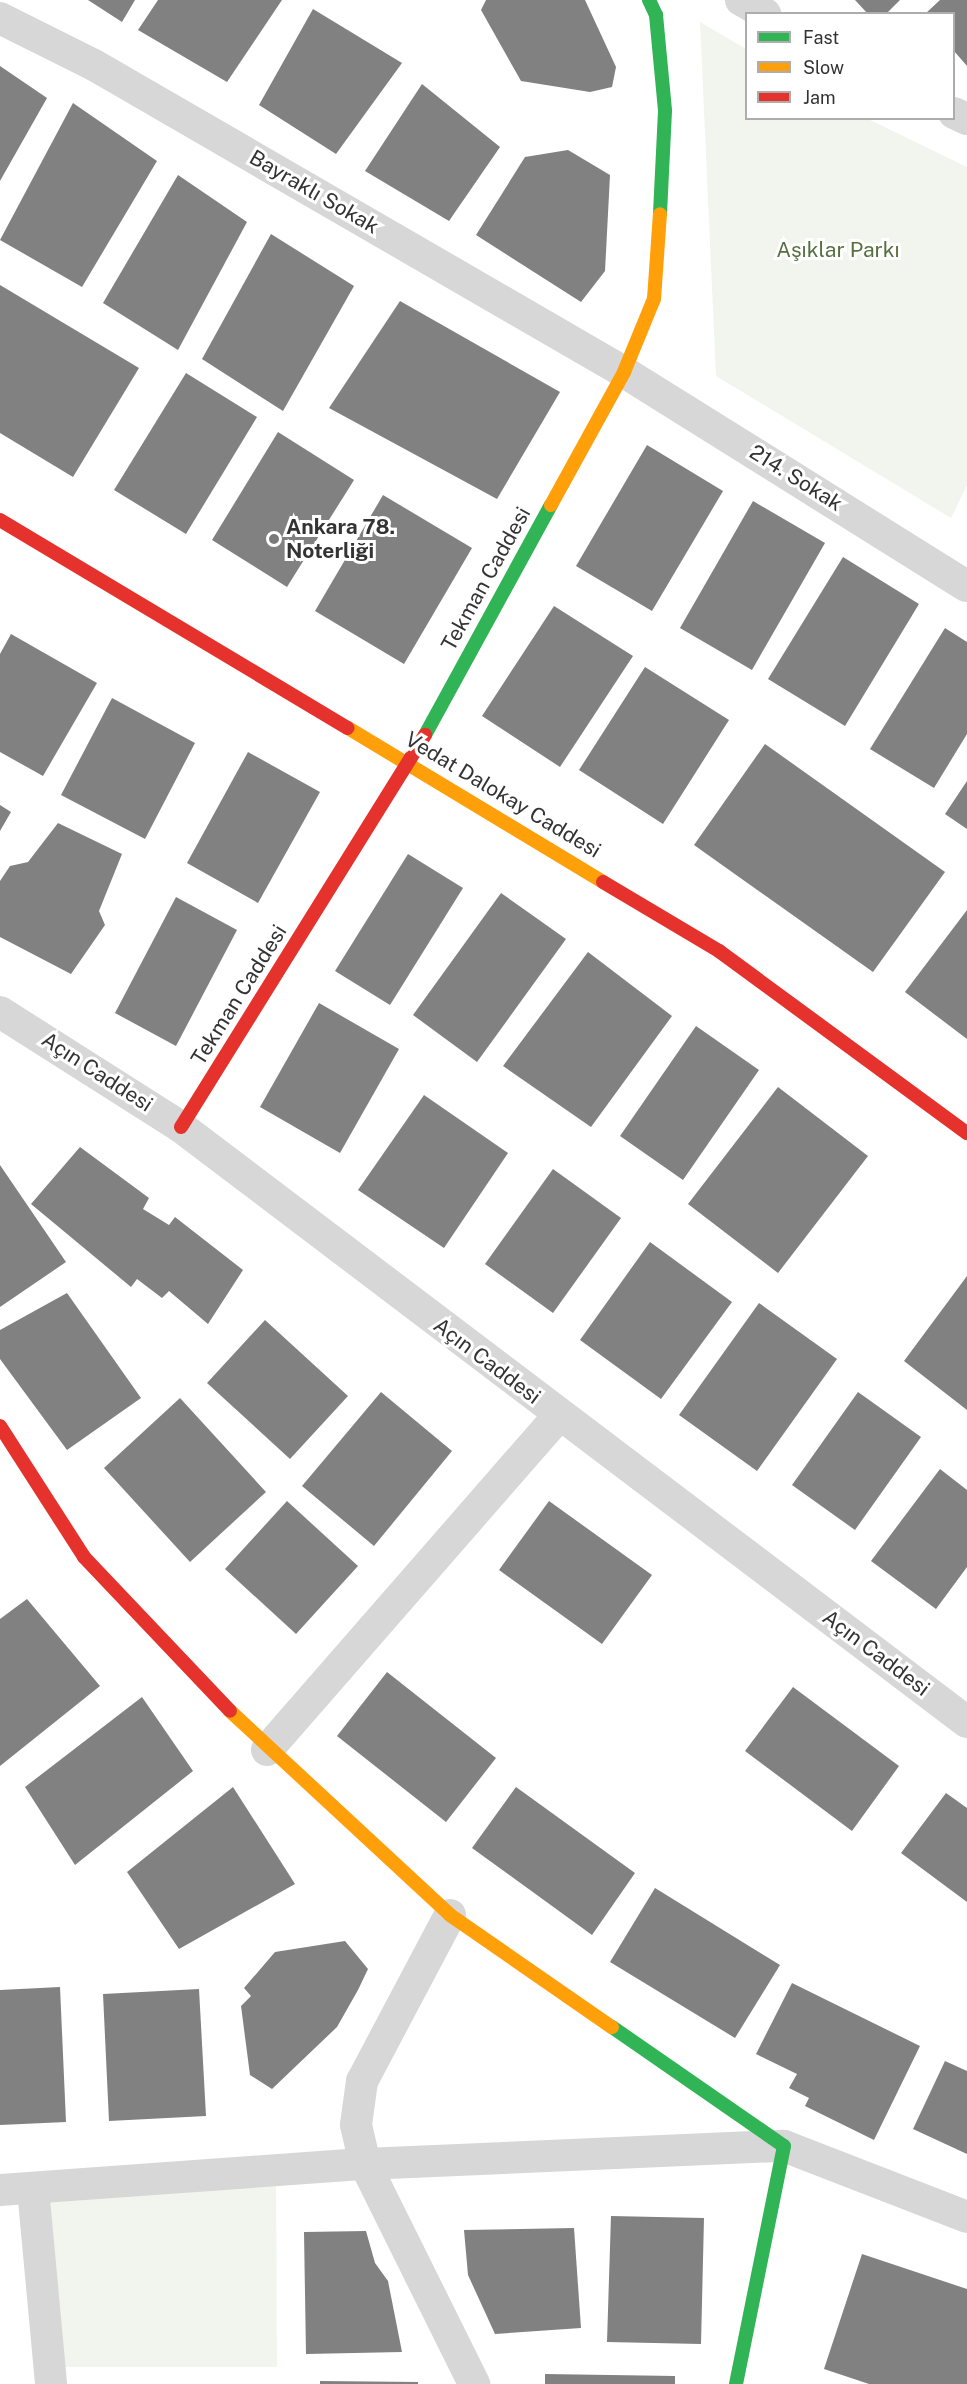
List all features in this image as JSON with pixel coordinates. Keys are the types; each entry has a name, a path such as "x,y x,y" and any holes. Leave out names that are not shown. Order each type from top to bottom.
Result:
{"street":[{"name":"Tekman Caddesi","path":"181,1127 410,762 624,372 654,299 660,218 665,111 656,15 649,0"},
{"path":"741,0 762,12"},
{"name":"Bayraklı Sokak","path":"0,18 94,65 624,372"},
{"name":"214. Sokak","path":"624,372 967,586"},
{"name":"Vedat Dalokay Caddesi","path":"0,520 410,762 719,951 967,1133"},
{"name":"Açın Caddesi","path":"0,1012 181,1127 558,1416 967,1722"},
{"path":"267,1750 558,1416"},
{"path":"0,1426 84,1557 267,1750 450,1915 784,2146 967,2217"},
{"path":"450,1915 362,2081 356,2125 365,2164 474,2384"},
{"path":"0,2190 365,2164 784,2146"},
{"path":"736,2384 784,2146"},
{"path":"33,2189 51,2384"}],"green space":[{"name":"Aşıklar Parkı","path":"700,22 745,48 745,120 870,120 967,167 967,485 951,518 716,376"},
{"path":"276,2171 277,2367 50,2367 33,2189"}],"building":[{"path":"88,0 135,0 122,22"},
{"path":"158,0 282,0 227,82 138,30"},
{"path":"486,0 585,0 616,67 612,87 590,92 521,81 481,10"},
{"path":"855,0 900,0 888,12 866,12"},
{"path":"940,0 967,0 967,66 955,52 955,12 927,12"},
{"path":"313,9 402,63 336,154 259,105"},
{"path":"0,66 47,98 0,181"},
{"path":"422,84 500,147 449,221 365,171"},
{"path":"73,103 157,161 82,287 0,240"},
{"path":"568,150 610,175 605,271 581,302 476,235 525,157"},
{"path":"178,175 247,222 178,350 103,303"},
{"path":"271,234 354,286 283,411 202,359"},
{"path":"0,285 139,368 73,477 0,433"},
{"path":"400,301 560,392 497,499 329,408"},
{"path":"186,373 257,417 186,534 114,490"},
{"path":"278,432 354,480 287,587 212,540"},
{"path":"647,445 723,491 652,611 576,566"},
{"path":"383,495 472,548 404,664 315,611"},
{"path":"753,501 825,543 752,670 680,628"},
{"path":"843,557 919,604 845,726 768,679"},
{"path":"554,606 633,656 560,767 482,716"},
{"path":"945,628 967,642 967,734 934,788 870,749"},
{"path":"11,634 97,683 43,776 0,752 0,654"},
{"path":"645,667 729,720 663,824 579,770"},
{"path":"112,698 195,743 145,839 61,795"},
{"path":"765,744 945,872 873,972 694,845"},
{"path":"248,752 320,792 258,903 187,863"},
{"path":"967,781 967,829 945,814"},
{"path":"0,805 11,812 0,831"},
{"path":"58,823 122,854 99,911 105,925 71,974 0,937 0,881 10,866 28,862"},
{"path":"408,854 463,888 390,1005 335,971"},
{"path":"501,893 566,939 477,1062 413,1015"},
{"path":"176,897 237,930 176,1046 115,1013"},
{"path":"967,910 967,1039 905,992"},
{"path":"588,952 672,1016 591,1127 503,1066"},
{"path":"319,1003 399,1049 340,1153 260,1107"},
{"path":"696,1026 759,1070 683,1180 620,1136"},
{"path":"778,1087 868,1156 778,1273 688,1204"},
{"path":"424,1095 508,1153 444,1248 358,1190"},
{"path":"80,1147 149,1198 143,1209 169,1225 175,1217 243,1270 208,1324 169,1291 162,1298 137,1279 131,1287 31,1204"},
{"path":"0,1165 66,1262 0,1307"},
{"path":"553,1169 621,1218 553,1313 485,1264"},
{"path":"650,1242 732,1302 661,1399 580,1340"},
{"path":"967,1276 967,1410 904,1361"},
{"path":"67,1293 141,1398 67,1450 0,1359 0,1330"},
{"path":"759,1303 837,1359 757,1471 679,1415"},
{"path":"265,1320 348,1396 290,1459 207,1383"},
{"path":"381,1392 452,1451 374,1546 302,1486"},
{"path":"858,1392 921,1437 855,1530 792,1485"},
{"path":"180,1398 266,1492 190,1562 104,1468"},
{"path":"940,1469 967,1490 967,1567 936,1609 871,1561"},
{"path":"287,1501 358,1566 296,1634 225,1569"},
{"path":"549,1501 652,1575 602,1644 499,1570"},
{"path":"27,1599 100,1686 0,1766 0,1619"},
{"path":"387,1672 496,1758 446,1822 337,1736"},
{"path":"793,1687 899,1766 852,1831 745,1751"},
{"path":"142,1697 193,1771 75,1865 25,1787"},
{"path":"233,1787 295,1884 179,1949 127,1872"},
{"path":"516,1787 635,1873 592,1935 472,1848"},
{"path":"946,1793 967,1808 967,1902 901,1853"},
{"path":"655,1888 780,1965 735,2038 610,1962"},
{"path":"345,1941 368,1969 358,1990 337,2027 272,2089 250,2075 241,2006 251,1996 244,1988 275,1952"},
{"path":"792,1983 920,2046 874,2140 805,2106 809,2098 789,2088 797,2074 756,2054"},
{"path":"60,1987 66,2122 0,2125 0,1990"},
{"path":"199,1989 206,2116 109,2121 103,1994"},
{"path":"945,2061 967,2071 967,2154 913,2129"},
{"path":"611,2216 704,2218 701,2344 607,2342"},
{"path":"574,2228 581,2328 495,2334 468,2275 464,2230"},
{"path":"366,2231 375,2263 388,2281 402,2352 306,2354 304,2232"},
{"path":"862,2254 967,2289 967,2384 869,2384 824,2369"},
{"path":"545,2374 675,2376 675,2384 545,2384"},
{"path":"320,2381 418,2382 418,2384 320,2384"}],"traffic: fast":[{"path":"649,0 656,15 665,111 660,214"},
{"path":"425,735 551,505"},
{"path":"612,2027 784,2146 736,2384"}],"traffic: slow":[{"path":"551,505 624,372 654,299 660,214"},
{"path":"348,728 603,882"},
{"path":"230,1711 450,1915 612,2027"}],"traffic: jam":[{"path":"0,520 348,728"},
{"path":"181,1127 425,735"},
{"path":"603,882 719,951 967,1133"},
{"path":"0,1426 84,1557 230,1711"}],"place":[{"name":"Ankara 78. Noterliği","path":"274,539"}]}
